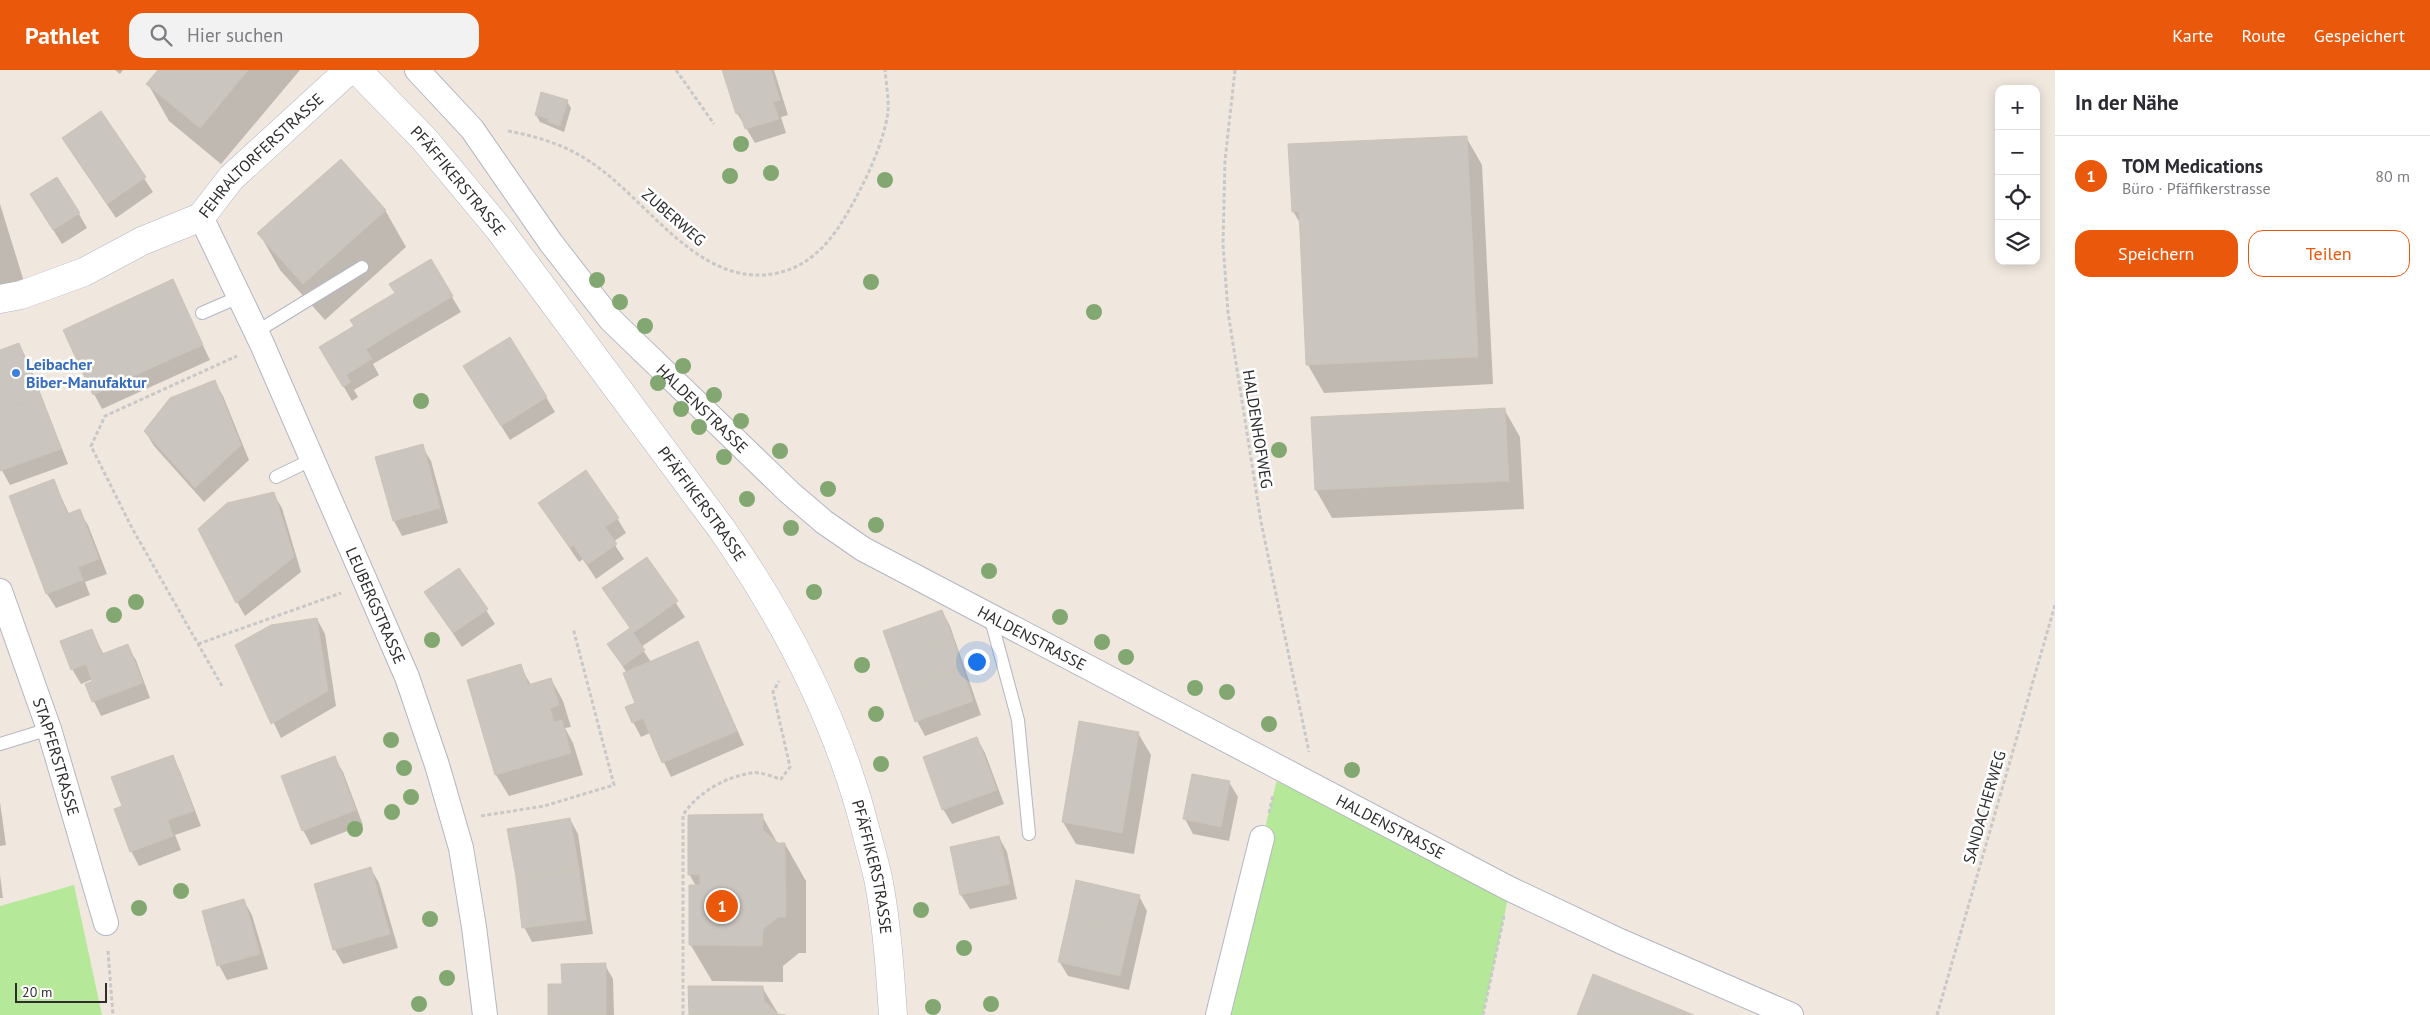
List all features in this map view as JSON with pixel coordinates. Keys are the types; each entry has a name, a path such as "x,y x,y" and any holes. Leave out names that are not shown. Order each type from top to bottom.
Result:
{"main road":[{"name":"FEHRALTORFERSTRASSE","path":"0,299 21,295 84,272 142,241 201,217 231,178 349,70"},
{"name":"PFÄFFIKERSTRASSE","path":"357,70 426,140 499,229 746,562 795,646 832,723 859,801 879,881 890,963 893,1015"}],"street":[{"name":"HALDENSTRASSE","path":"417,70 472,129 550,243 611,320 789,492 824,522 863,549 1510,889 1620,941 1790,1015"},
{"name":"LEUBERGSTRASSE","path":"201,217 259,338 313,459 406,677 437,765 461,848 474,927 485,1015"},
{"name":"STAPFERSTRASSE","path":"0,591 49,729 106,923"},
{"path":"1218,1015 1262,838"}],"lane":[{"path":"259,338 362,267"},
{"path":"202,313 239,297"},
{"path":"276,477 313,459"},
{"path":"990,616 1018,720 1029,834"},
{"path":"0,744 49,729"}],"path":[{"path":"676,70 714,124"},
{"name":"ZUBERWEG","path":"472,129 523,134 569,150 607,174 676,238 709,262 742,274 769,275 796,268 820,250 831,238 853,203 883,133 888,110 885,70"},
{"name":"HALDENHOFWEG","path":"1235,70 1225,161 1223,244 1228,312 1261,522 1316,787"},
{"path":"222,686 132,528 92,446 105,416 259,338"},
{"path":"198,644 366,584"},
{"name":"SANDACHERWEG","path":"1937,1015 2055,605"},
{"path":"453,820 544,806 614,785 572,628"},
{"path":"683,1015 683,814 690,804 719,782 752,772 781,779 790,767 773,692 783,674"},
{"path":"1262,838 1280,768"},
{"path":"1483,1015 1510,889"},
{"path":"106,923 112,1015"}],"green space":[{"path":"1280,768 1510,889 1483,1015 1218,1015"},
{"path":"74,885 102,1015 0,1015 0,906"}],"building":[{"path":"158,70 248,70 200,128 146,84"},
{"path":"722,70 771,70 780,100 773,102 779,119 745,129 740,113 736,114"},
{"path":"541,92 568,100 560,126 548,122 549,119 535,115"},
{"path":"101,111 146,177 107,204 62,138"},
{"path":"1467,136 1478,357 1306,365 1299,211 1292,212 1288,144"},
{"path":"341,159 386,210 303,284 257,233"},
{"path":"57,177 80,213 53,230 30,194"},
{"path":"431,259 453,296 390,334 373,306 395,293 389,284"},
{"path":"173,279 203,345 149,369 119,304"},
{"path":"119,304 149,369 93,395 63,330"},
{"path":"373,306 390,334 366,349 372,359 346,375 351,382 343,387 319,347 354,326 350,320"},
{"path":"510,337 547,397 501,426 463,366"},
{"name":"Leibacher Biber-Manufaktur","path":"19,343 41,396 0,411 0,350"},
{"path":"215,380 241,445 195,488 144,431 170,398"},
{"path":"41,396 61,449 0,471 0,411"},
{"path":"1505,408 1509,481 1315,490 1311,417"},
{"path":"423,444 440,508 393,521 375,457"},
{"path":"586,470 619,518 605,527 617,544 587,565 573,545 570,548 538,503"},
{"path":"54,479 67,514 80,509 99,559 78,567 83,580 46,594 9,496"},
{"path":"274,492 294,557 236,603 198,529 227,503"},
{"path":"647,557 678,601 633,633 645,650 623,666 607,644 630,628 602,588"},
{"path":"459,568 488,609 453,633 424,592"},
{"path":"942,610 953,638 893,659 883,631"},
{"path":"317,618 328,691 271,724 235,645 271,625"},
{"path":"92,629 102,654 128,644 143,683 92,702 85,684 92,681 86,664 71,670 60,641"},
{"path":"953,638 962,667 903,688 893,659"},
{"path":"698,641 737,731 662,763 643,718 632,723 625,707 635,703 623,673"},
{"path":"521,664 528,685 551,678 559,705 550,708 554,722 562,720 571,753 495,775 467,680"},
{"path":"962,667 973,701 915,722 903,688"},
{"path":"1079,721 1139,732 1122,833 1062,822"},
{"path":"977,737 997,790 942,810 923,757"},
{"path":"173,755 194,811 168,820 173,836 130,852 114,809 122,806 111,777"},
{"path":"335,756 356,810 302,831 281,776"},
{"path":"1192,774 1230,781 1221,827 1183,819"},
{"path":"763,814 763,830 778,843 785,843 786,917 778,917 763,929 762,946 689,945 689,885 700,885 700,874 688,875 688,815"},
{"path":"570,818 579,869 516,877 507,829"},
{"path":"999,836 1010,884 960,895 950,847"},
{"path":"371,867 390,934 333,950 314,884"},
{"path":"579,869 586,920 522,928 516,877"},
{"path":"1076,880 1140,895 1130,933 1068,918"},
{"path":"244,899 260,954 217,966 202,911"},
{"path":"1068,918 1130,933 1120,976 1058,962"},
{"path":"606,963 606,1015 548,1015 548,984 562,984 561,964"},
{"path":"1593,974 1694,1015 1577,1015"},
{"path":"688,986 763,986 764,1001 778,1014 786,1015 689,1015"}],"place":[{"name":"Leibacher Biber-Manufaktur","path":"16,373"},
{"name":"TOM Medications","path":"722,906"}]}
